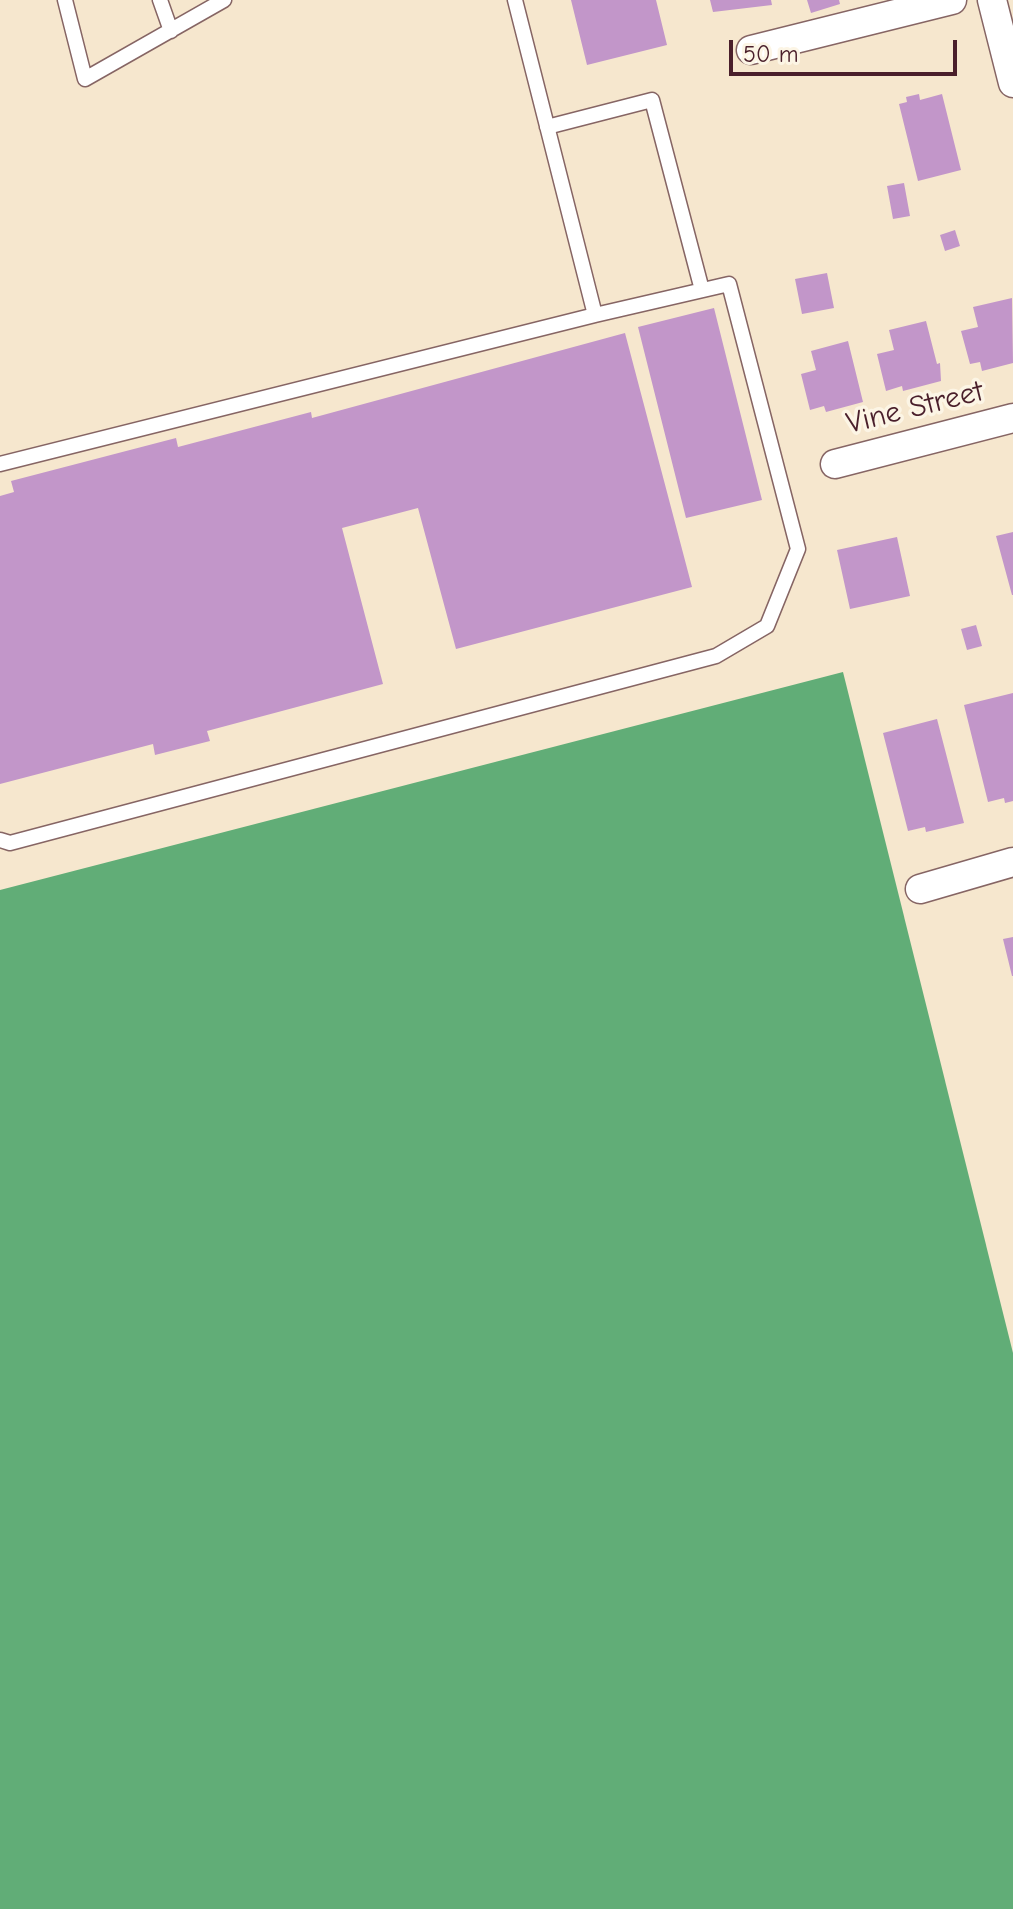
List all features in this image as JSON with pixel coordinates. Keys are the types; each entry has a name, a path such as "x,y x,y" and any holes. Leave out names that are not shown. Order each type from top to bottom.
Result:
{"street":[{"path":"751,50 952,0"},
{"path":"992,0 1013,83"},
{"name":"Vine Street","path":"835,464 1013,418"},
{"path":"920,889 1013,862"}],"lane":[{"path":"65,0 85,79 224,0"},
{"path":"160,0 171,31"},
{"path":"515,0 595,315"},
{"path":"547,127 652,100 702,290"},
{"path":"0,464 729,284 798,549 767,626 716,656 10,843 0,840"}],"green space":[{"path":"843,672 1013,1353 1013,1909 0,1909 0,890"}],"building":[{"path":"571,0 656,0 667,45 587,65"},
{"path":"710,0 771,0 772,5 713,12"},
{"path":"807,0 839,0 840,4 811,13"},
{"path":"919,94 920,100 942,94 961,170 918,181 899,104 907,102 906,97"},
{"path":"904,183 910,216 893,219 887,186"},
{"path":"955,230 960,246 945,251 940,235"},
{"path":"827,273 834,308 802,314 795,279"},
{"path":"1012,298 1013,363 982,371 980,362 970,364 961,331 978,327 973,307"},
{"path":"714,308 762,500 686,518 638,327"},
{"path":"926,321 937,364 940,363 941,381 903,391 902,386 886,391 877,354 894,350 889,330"},
{"path":"625,333 692,587 456,649 418,508 342,528 383,684 207,731 210,741 155,755 153,744 0,784 0,496 14,492 11,481 176,438 178,447 311,412 312,418"},
{"path":"848,341 863,402 826,412 824,406 810,410 801,374 816,370 811,351"},
{"path":"1013,532 1013,595 1012,595 996,536"},
{"path":"897,537 910,596 850,609 837,550"},
{"path":"976,625 982,646 967,650 961,629"},
{"path":"1013,693 1013,801 1005,803 1004,798 988,802 964,705"},
{"path":"937,719 964,823 926,832 925,827 908,831 883,733"},
{"path":"1013,937 1013,976 1012,976 1003,939"}]}
